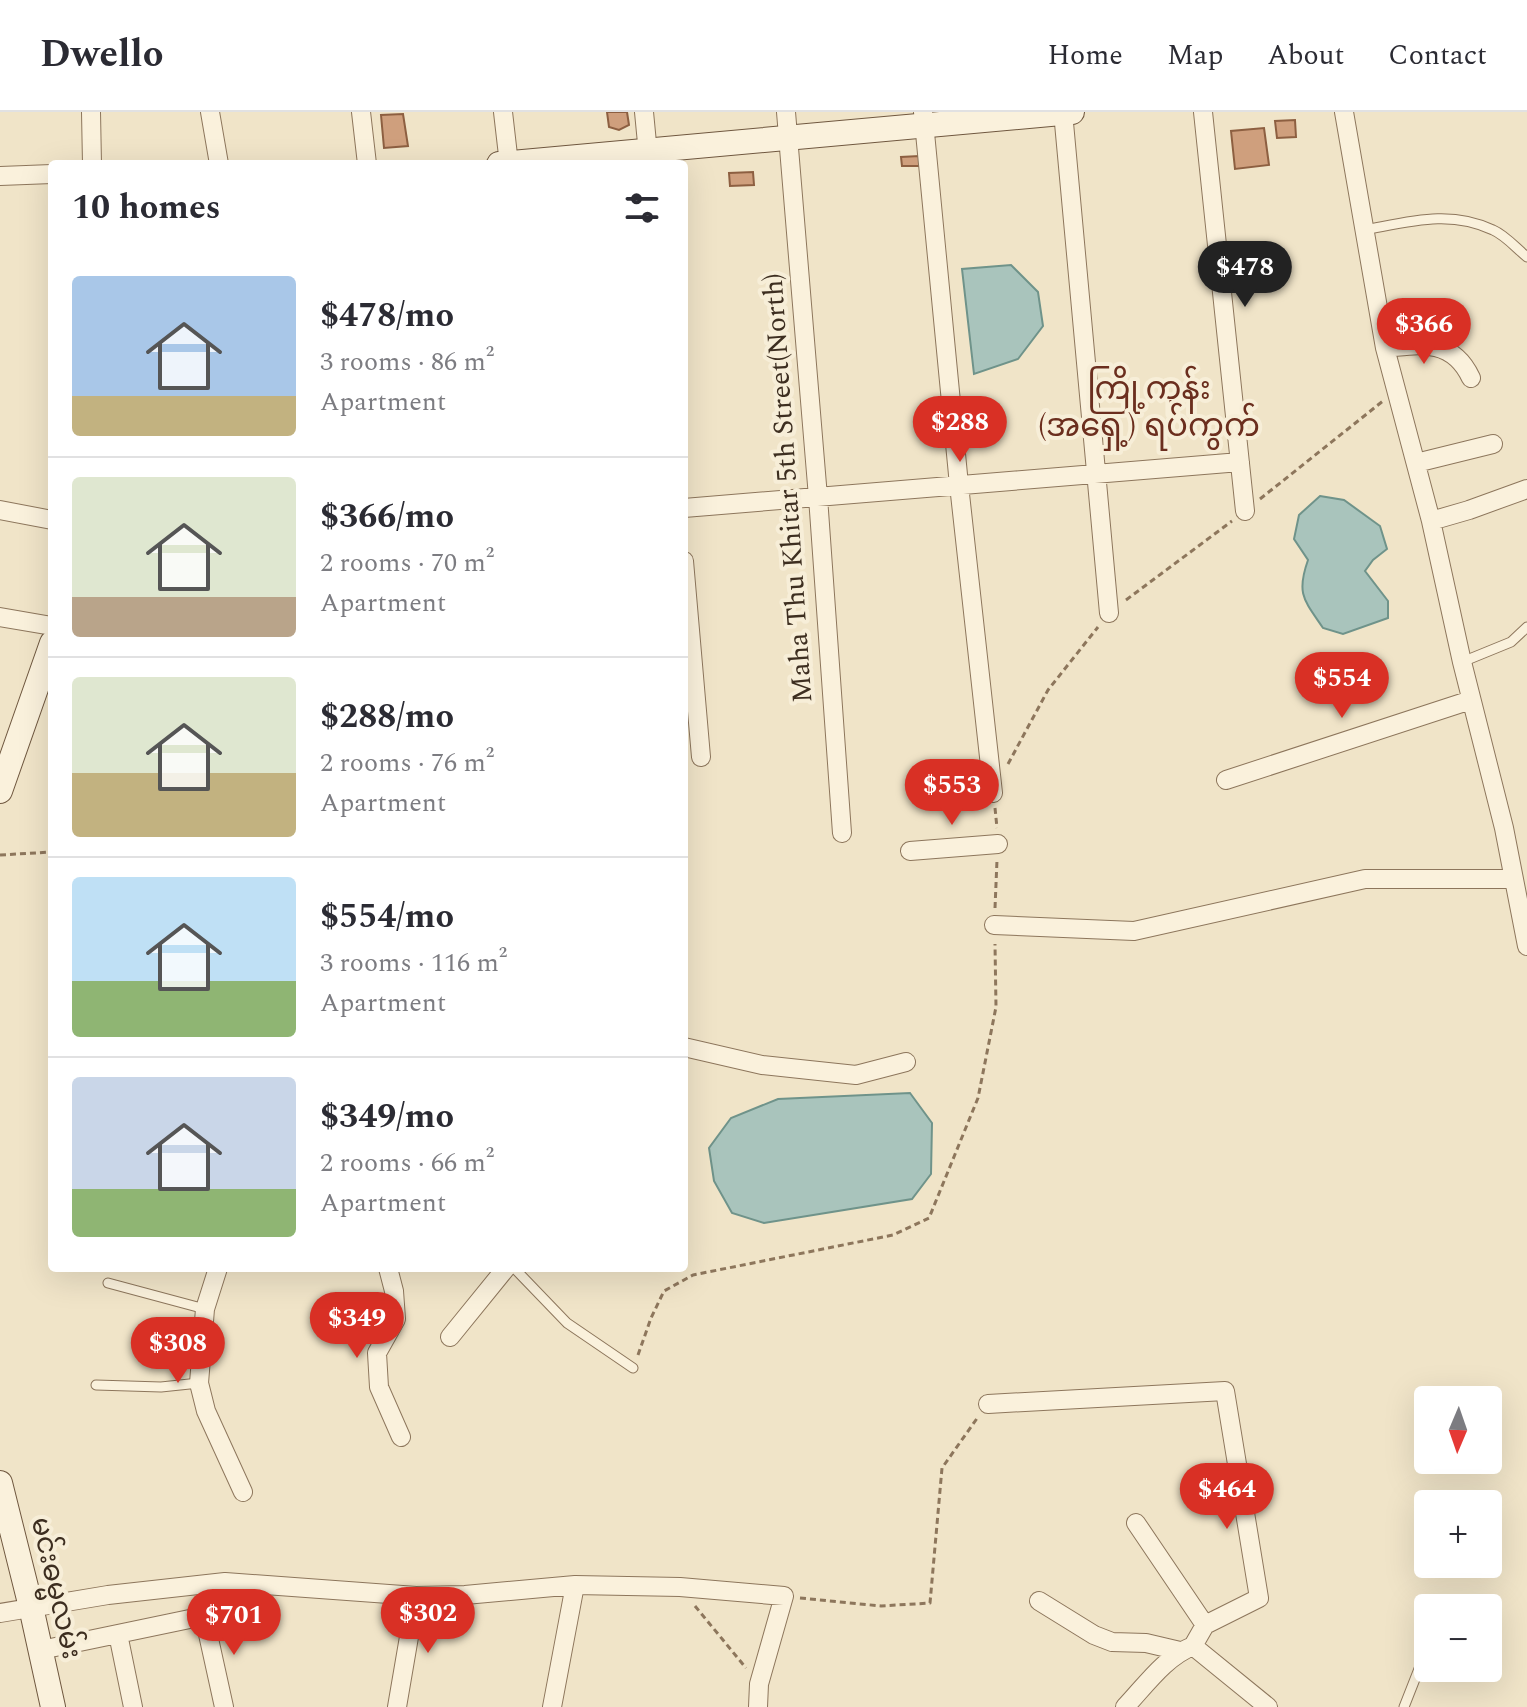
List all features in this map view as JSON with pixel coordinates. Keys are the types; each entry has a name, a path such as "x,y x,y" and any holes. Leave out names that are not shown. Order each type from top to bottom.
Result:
{"street":[{"path":"91,112 92,160"},
{"path":"210,112 218,160"},
{"path":"361,112 367,160"},
{"path":"503,112 508,160"},
{"path":"644,112 648,158"},
{"name":"Maha Thu Khitar 5th Street(North)","path":"786,112 842,833"},
{"path":"1063,112 1109,613"},
{"path":"601,160 648,158 924,119 1072,112"},
{"path":"1203,112 1245,511"},
{"path":"1344,112 1385,348 1431,521 1471,700 1504,828 1527,946"},
{"path":"924,119 959,485 993,793"},
{"path":"0,176 48,174"},
{"path":"1385,348 1424,344 1449,352 1464,363 1471,378"},
{"path":"1416,463 1493,444"},
{"path":"688,508 1240,462"},
{"path":"1431,521 1527,489"},
{"path":"0,510 48,519"},
{"path":"688,607 701,757"},
{"path":"0,617 48,625"},
{"path":"0,791 48,654"},
{"path":"1226,780 1471,700"},
{"path":"910,851 998,844"},
{"path":"994,925 1134,931 1365,879 1513,879"},
{"path":"688,1048 762,1065 856,1075 906,1062"},
{"path":"217,1272 205,1309 199,1383 206,1411 243,1492"},
{"path":"389,1272 396,1319 377,1353 379,1387 401,1437"},
{"path":"450,1337 503,1272"},
{"path":"988,1404 1225,1391 1259,1598 1205,1625 1187,1649 1125,1707"},
{"name":"မင်းဓမ္မလမ်း","path":"0,1483 53,1707"},
{"path":"1136,1523 1205,1625"},
{"path":"0,1613 108,1595 225,1582 416,1596 575,1585 680,1587 784,1596 759,1684 758,1707"},
{"path":"552,1707 575,1585"},
{"path":"397,1707 416,1596"},
{"path":"1039,1601 1094,1635 1112,1642 1187,1649 1268,1707"},
{"path":"41,1650 204,1616 224,1707"},
{"path":"118,1634 133,1707"}],"lane":[{"path":"1364,230 1425,218 1451,217 1494,230 1527,257"},
{"path":"1462,662 1511,642 1527,627"},
{"path":"518,1272 567,1323 633,1368"},
{"path":"108,1283 205,1309"},
{"path":"96,1385 161,1387 199,1383"},
{"path":"1404,1707 1414,1682"}],"path":[{"path":"633,1368 664,1291 693,1275 893,1235 929,1218 978,1098 996,1007 994,925 998,844 993,793 1048,690 1109,613 1245,511 1395,392"},
{"path":"0,855 48,852"},
{"path":"784,1596 881,1606 930,1603 942,1468 988,1404"},
{"path":"680,1587 759,1684"}],"water":[{"path":"1011,265 1038,292 1043,326 1018,359 974,374 962,269"},
{"path":"1320,496 1344,500 1380,526 1387,549 1365,571 1388,601 1388,618 1343,634 1323,628 1302,589 1308,560 1294,539 1299,515"},
{"path":"910,1093 932,1123 931,1174 912,1199 764,1223 732,1213 714,1181 709,1148 731,1118 778,1099"}],"building":[{"path":"607,112 627,112 629,125 619,130 609,127"},
{"path":"403,114 408,146 384,148 381,115"},
{"path":"1295,120 1296,137 1277,138 1275,121"},
{"path":"1264,128 1269,165 1235,169 1231,131"},
{"path":"919,156 919,166 902,166 901,157"},
{"path":"753,172 754,185 730,186 729,173"}],"district":[{"name":"ကြို့ကုန်း (အရှေ့) ရပ်ကွက်","path":"1149,408"}]}
